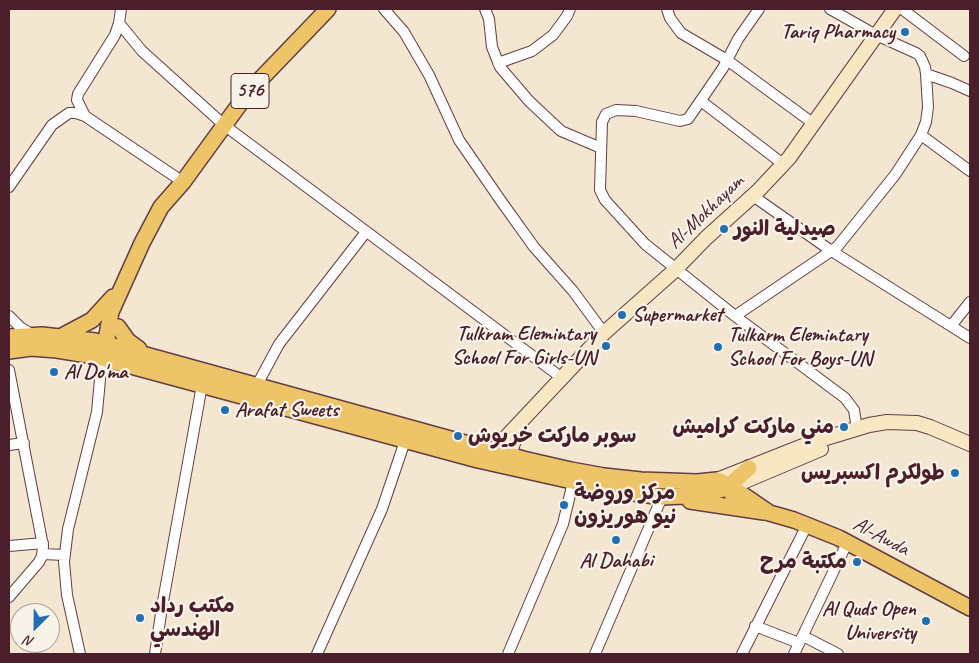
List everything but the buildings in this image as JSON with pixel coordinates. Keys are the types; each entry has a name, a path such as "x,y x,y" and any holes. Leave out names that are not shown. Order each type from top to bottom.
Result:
{"main road":[{"name":"576","path":"183,182 255,85 328,9"},
{"path":"183,182 162,207 142,243 121,288 109,320 108,349 120,363 406,441 504,460 604,476 697,482 717,480 731,487"},
{"path":"108,349 118,327 130,286 149,245 183,182"},
{"path":"62,336 92,320 121,288"},
{"path":"118,327 128,341 147,354"},
{"path":"9,336 62,336 108,349 147,354 494,450 504,460 573,482 612,490 768,512"},
{"path":"9,351 31,348 86,355 108,349"},
{"path":"749,468 736,478 731,487 733,497 749,508 768,512"},
{"path":"662,497 705,494 731,487"},
{"name":"Al-Awda","path":"768,512 807,525 847,542 970,608"}],"street":[{"path":"9,187 52,125 78,94 115,35 121,9"},
{"path":"384,9 404,32 429,74 459,140 500,201 534,247 573,290 604,333"},
{"path":"485,9 492,47 498,63 529,101 562,131 601,148"},
{"path":"498,63 532,51 553,35 570,9"},
{"path":"667,9 670,18 681,33 727,60 814,124"},
{"path":"759,9 738,39 727,60 691,116 684,121 636,111 611,111 606,114 602,122 599,184 601,195 645,244 675,270 845,398 854,410 857,429"},
{"path":"735,316 835,251 895,175 921,135 928,115 926,74 923,60 916,53 876,35 830,9"},
{"name":"Al-Mokhayam","path":"494,450 604,333 675,270 783,164 814,124 895,9"},
{"path":"902,9 964,56"},
{"path":"119,24 142,51 224,125 562,378"},
{"path":"926,74 970,91"},
{"path":"78,94 77,100 85,116"},
{"path":"701,101 783,164"},
{"path":"52,125 69,113 85,116 183,182"},
{"path":"921,135 970,171"},
{"path":"752,196 970,338"},
{"path":"257,385 279,344 366,232"},
{"path":"951,326 970,302"},
{"path":"9,316 20,327 33,335"},
{"path":"80,654 64,579 65,556 68,529 97,412 108,349"},
{"path":"9,370 42,548 39,562 9,597"},
{"path":"155,654 202,385"},
{"path":"717,480 813,442 887,422 930,427 970,444"},
{"path":"504,460 520,423"},
{"path":"731,487 820,449 857,429"},
{"path":"317,654 382,509 406,441"},
{"path":"9,445 24,443"},
{"path":"508,654 563,524 573,482"},
{"path":"595,654 662,497"},
{"path":"742,654 807,525"},
{"path":"794,654 847,542"},
{"path":"9,546 42,548 65,556"},
{"path":"755,626 801,639 838,654"}],"place":[{"name":"Tariq Pharmacy","path":"905,32"},
{"name":"صيدلية النور","path":"724,229"},
{"name":"Supermarket","path":"622,315"},
{"name":"Tulkram Elemintary School For Girls-UN","path":"606,346"},
{"name":"Tulkarm Elemintary School For Boys-UN","path":"718,347"},
{"name":"Al Do'ma","path":"54,372"},
{"name":"Arafat Sweets","path":"225,410"},
{"name":"مني ماركت كراميش","path":"844,427"},
{"name":"سوبر ماركت خريوش","path":"458,436"},
{"name":"طولكرم اكسبريس","path":"955,473"},
{"name":"مركز وروضة نيو هوريزون","path":"564,505"},
{"name":"Al Dahabi","path":"616,540"},
{"name":"مكتبة مرح","path":"857,562"},
{"name":"مكتب رداد الهندسي","path":"140,618"},
{"name":"Al Quds Open University","path":"926,621"}]}
